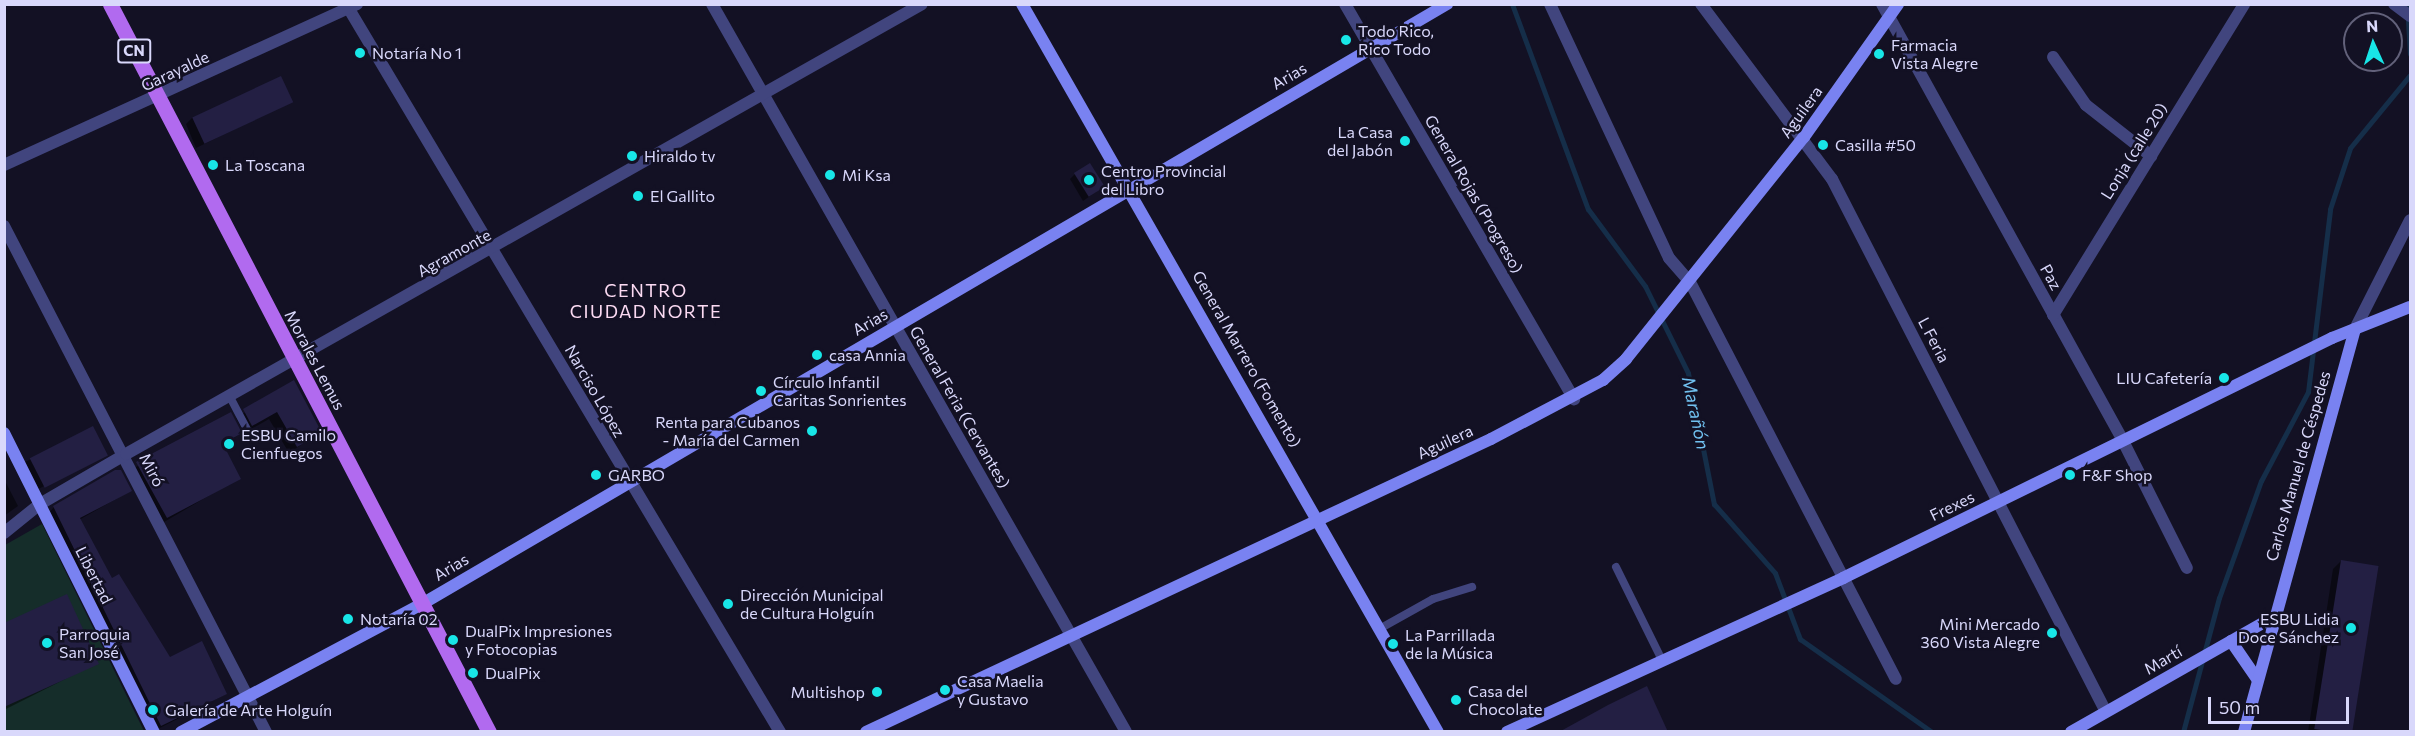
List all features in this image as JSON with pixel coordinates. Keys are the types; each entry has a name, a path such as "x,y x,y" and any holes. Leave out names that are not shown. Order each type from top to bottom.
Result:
{"main road":[{"name":"Morales Lemus","path":"110,4 489,732"}],"street":[{"name":"General Feria (Cervantes)","path":"712,4 1126,732"},
{"name":"Agramonte","path":"4,532 40,504 126,454 495,249 762,93 921,4"},
{"name":"General Marrero (Fomento)","path":"1022,4 1131,188 1438,732"},
{"name":"General Rojas (Progreso)","path":"1346,4 1574,399"},
{"name":"Arias","path":"181,732 422,604 1447,4"},
{"path":"1550,4 1669,258 1690,282 1896,679"},
{"name":"L Feria","path":"1701,4 1783,120 1804,136 1832,179 2000,501 2106,712"},
{"name":"Paz","path":"1882,4 2123,441 2187,568"},
{"name":"Aguilera","path":"866,732 1574,399 1626,359 1690,282 1804,136 1898,4"},
{"name":"Lonja (calle 20)","path":"2053,315 2244,4"},
{"path":"2395,5 2410,16"},
{"name":"Garayalde","path":"4,165 158,97 350,6"},
{"name":"Narciso López","path":"350,6 495,249 629,481 780,732"},
{"path":"2053,57 2086,105 2151,156"},
{"name":"Carlos Manuel de Céspedes","path":"2244,732 2272,618 2355,329 2410,220"},
{"name":"Miró","path":"4,226 126,454 267,732"},
{"name":"Frexes","path":"1507,732 1843,578 2332,338 2410,307"},
{"name":"Libertad","path":"4,433 154,732"},
{"name":"Martí","path":"2071,732 2272,618"},
{"path":"2228,643 2257,679"}],"lane":[{"path":"230,397 250,435"},
{"path":"1616,567 1662,660"},
{"path":"1381,628 1433,599 1472,586"}],"green space":[{"path":"42,524 144,731 5,732 5,545"}],"building":[{"path":"281,76 293,102 204,144 192,117"},
{"name":"Centro Provincial del Libro","path":"1090,163 1105,187 1089,197 1074,173"},
{"path":"294,380 322,433 297,447 277,412 252,426 243,409"},
{"path":"231,412 242,433 223,444 241,479 167,518 136,462"},
{"path":"93,426 108,455 45,488 30,458"},
{"path":"115,470 121,470 132,491 80,518 112,578 119,574 170,657 202,641 227,694 161,726 53,506"},
{"path":"2341,560 2379,566 2352,732 2314,729"},
{"name":"Parroquia San José","path":"67,594 99,664 4,707 4,623"},
{"path":"1647,686 1668,732 1559,732 1608,705"}],"waterway":[{"name":"Marañón","path":"1512,4 1588,209 1645,286 1688,373 1714,504 1775,573 1800,639 1932,732"},
{"path":"2407,4 2410,54"},
{"path":"2183,732 2219,598 2261,481 2308,392 2330,209 2350,148 2410,75"}],"place":[{"name":"Todo Rico, Rico Todo","path":"1346,40"},
{"name":"Notaría No 1","path":"360,53"},
{"name":"Farmacia Vista Alegre","path":"1879,54"},
{"name":"La Casa del Jabón","path":"1405,141"},
{"name":"Casilla #50","path":"1823,145"},
{"name":"Hiraldo tv","path":"632,156"},
{"name":"La Toscana","path":"213,165"},
{"name":"Mi Ksa","path":"830,175"},
{"name":"Centro Provincial del Libro","path":"1089,180"},
{"name":"El Gallito","path":"638,196"},
{"name":"casa Annia","path":"817,355"},
{"name":"LIU Cafetería","path":"2224,378"},
{"name":"Círculo Infantil Caritas Sonrientes","path":"761,391"},
{"name":"Renta para Cubanos - María del Carmen","path":"812,431"},
{"name":"ESBU Camilo Cienfuegos","path":"229,444"},
{"name":"GARBO","path":"596,475"},
{"name":"F&F Shop","path":"2070,475"},
{"name":"Dirección Municipal de Cultura Holguín","path":"728,604"},
{"name":"Notaría 02","path":"348,619"},
{"name":"ESBU Lidia Doce Sánchez","path":"2351,628"},
{"name":"Mini Mercado 360 Vista Alegre","path":"2052,633"},
{"name":"DualPix Impresiones y Fotocopias","path":"453,640"},
{"name":"Parroquia San José","path":"47,643"},
{"name":"La Parrillada de la Música","path":"1393,644"},
{"name":"DualPix","path":"473,673"},
{"name":"Casa Maelia y Gustavo","path":"945,690"},
{"name":"Multishop","path":"877,692"},
{"name":"Casa del Chocolate","path":"1456,700"},
{"name":"Galería de Arte Holguín","path":"153,710"}],"district":[{"name":"CENTRO CIUDAD NORTE","path":"646,301"}]}
